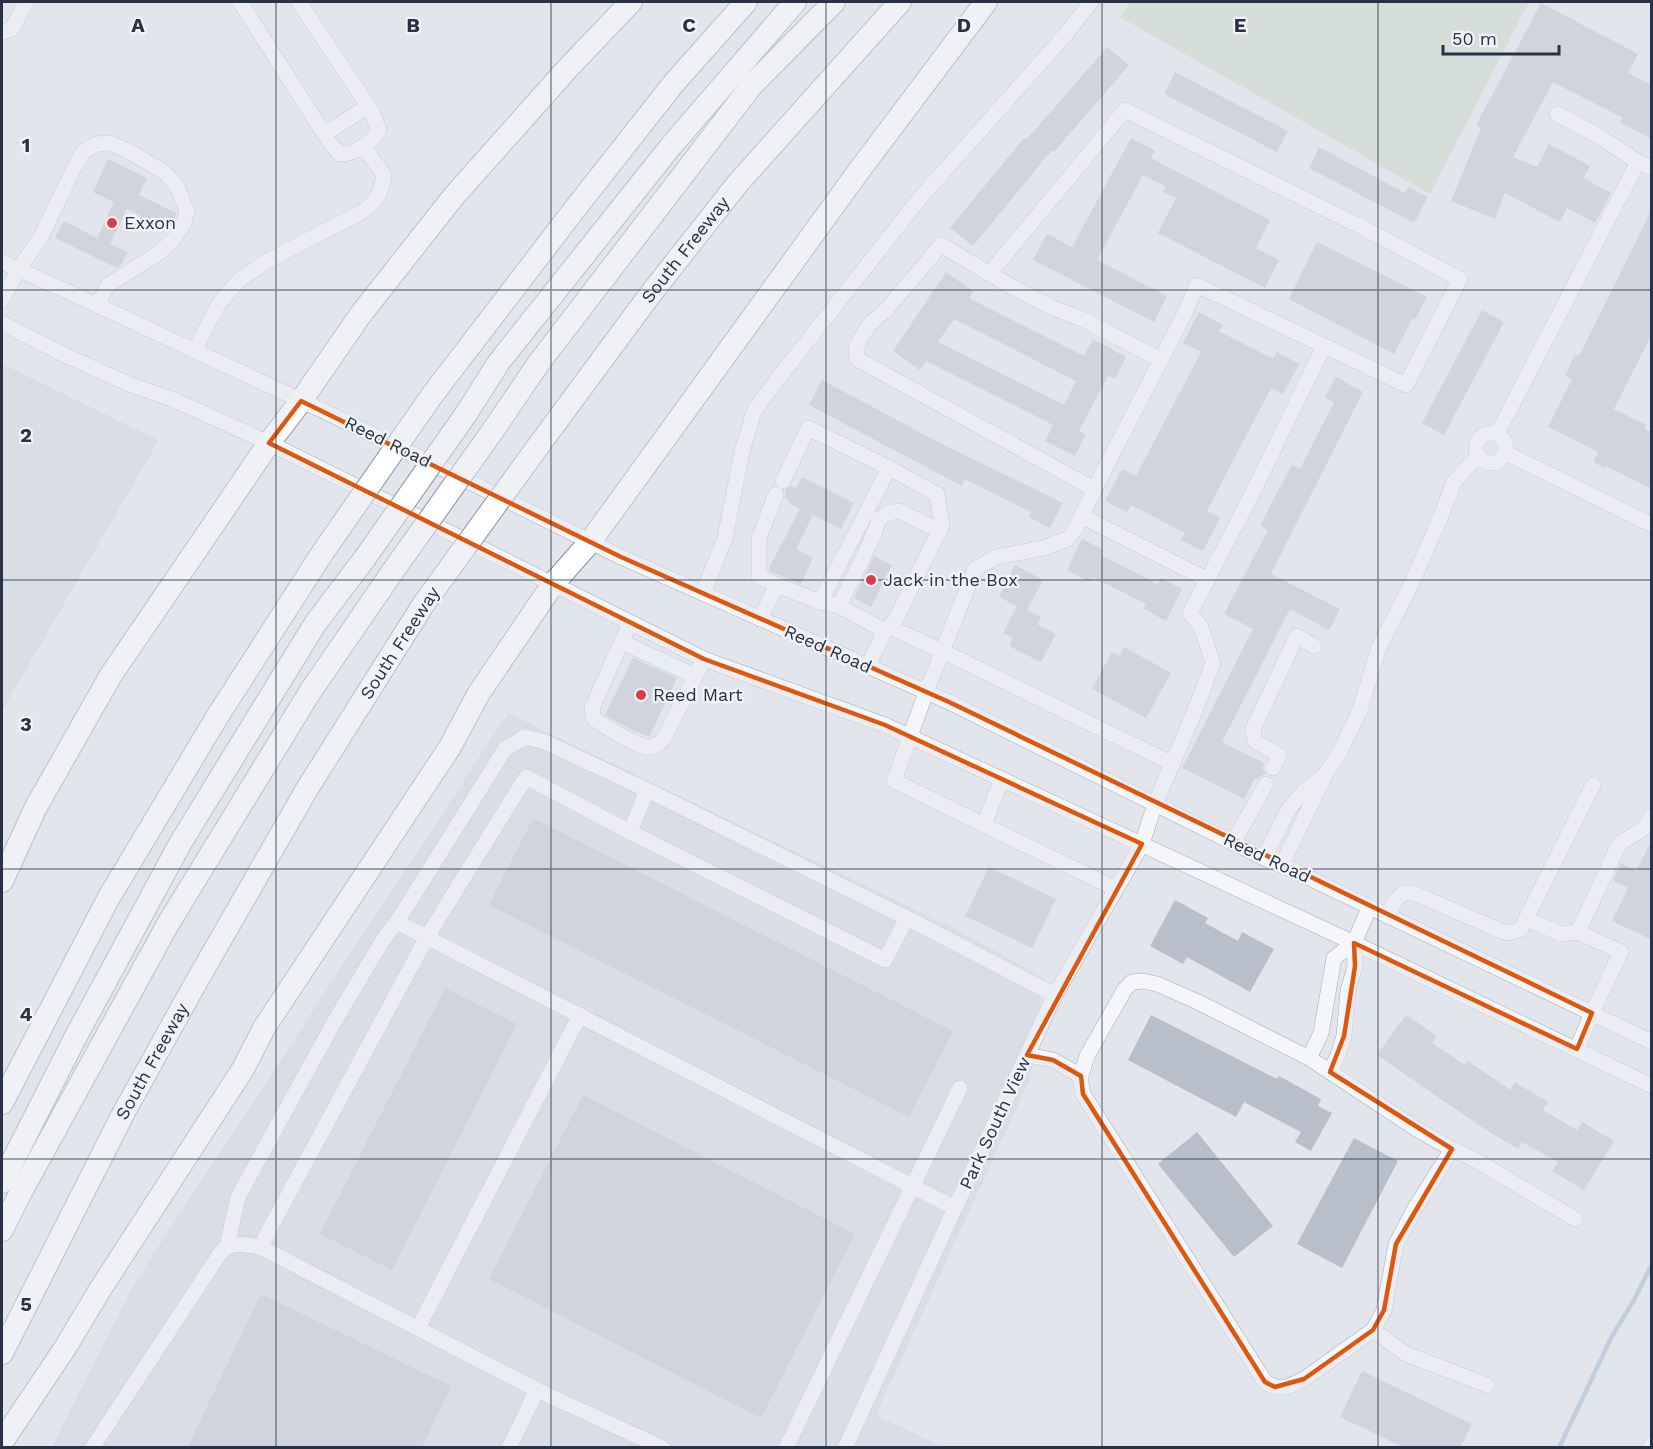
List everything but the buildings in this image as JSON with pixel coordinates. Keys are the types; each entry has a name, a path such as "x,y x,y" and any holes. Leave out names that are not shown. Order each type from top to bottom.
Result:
{"highway":[{"path":"2,881 36,807 111,675 269,443 361,314 454,196 568,68 631,2"},
{"path":"2,1103 108,899 217,717 323,552 433,394 574,210 667,93 746,2"},
{"path":"2,1182 75,1038 181,842 315,624 365,558 466,414 499,362 649,172 795,2"},
{"path":"2,1230 168,924 310,692 538,364 752,85 834,2"},
{"name":"South Freeway","path":"2,1353 123,1114 194,986 307,789 423,605 649,296 738,183 900,2"},
{"path":"2,1442 65,1348 243,1069 264,1028 450,747 479,693 553,584 590,542 858,172 986,2"}],"street":[{"path":"2,32 12,29 26,2"},
{"path":"240,2 325,134 340,153 347,154 376,137 379,130 368,106 300,2"},
{"path":"703,593 726,538 742,452 754,411 920,198 1066,34 1090,2"},
{"path":"325,134 368,106"},
{"path":"989,274 1125,110 1356,224 1460,279 1407,385 1197,285 1075,531 1067,539 1044,548 996,557 975,569 926,692 894,781 1116,889"},
{"path":"1497,434 1645,165 1597,135 1557,114"},
{"path":"2,300 40,237 83,152 96,144 110,143 164,172 177,186 187,211 184,223 173,240 159,253 108,285 97,305"},
{"path":"194,351 218,305 238,281 269,260 373,204 381,191 384,175 363,146"},
{"path":"1094,489 856,359 856,349 870,324 887,309 941,245 1051,307 1082,319 1161,360"},
{"name":"Reed Road","path":"2,262 301,401 621,557 926,692 1264,858 1652,1042"},
{"path":"2,323 131,385 172,399 269,443 704,659 910,736 1354,943 1652,1086"},
{"path":"1081,516 1208,580 1324,345"},
{"path":"868,666 887,629 895,621 940,531 942,525 937,494 808,428 779,488 759,538 759,577 820,602 839,606 887,629 942,651 1173,764"},
{"path":"1487,434 1497,434 1506,444 1506,453 1499,461 1489,463 1480,458 1476,449 1479,439 1487,434"},
{"path":"1506,453 1652,525"},
{"path":"1282,866 1326,773 1339,754 1360,710 1379,647 1409,589 1454,482 1471,463 1480,458"},
{"path":"820,602 889,468"},
{"path":"839,606 880,518 888,513 899,512 940,531"},
{"name":"Park South View","path":"845,1448 1055,995 1142,844 1155,804 1214,663 1201,627 1191,613 1208,580"},
{"path":"760,619 777,585"},
{"path":"630,623 592,708 594,719 601,725 646,747 655,746 663,740 704,659"},
{"path":"1273,768 1279,755 1255,741 1253,729 1298,636 1314,646"},
{"path":"622,642 695,676"},
{"path":"92,1448 166,1334 227,1246 238,1197 333,1024 384,938 397,922 505,749 525,737 545,742 647,790 907,918 1055,995"},
{"path":"1264,858 1288,810 1304,791 1326,773"},
{"path":"260,1247 428,937 526,777 885,960 907,918"},
{"path":"984,825 1002,779"},
{"path":"1233,843 1266,784"},
{"path":"1387,916 1403,893 1414,893 1501,931 1509,933 1521,929 1593,785"},
{"path":"630,832 647,790"},
{"path":"1578,932 1619,844 1643,829 1652,816"},
{"path":"1330,1072 1344,1036 1348,991 1355,966 1354,943 1369,908"},
{"path":"1526,919 1561,934 1578,932 1621,952 1577,1049"},
{"path":"397,922 955,1208"},
{"path":"1309,1058 1321,1033 1334,958 1354,943"},
{"path":"1452,1149 1413,1210 1396,1244 1384,1310 1373,1330 1304,1379 1287,1387 1275,1387 1265,1382 1083,1094 1081,1076 1087,1056 1125,989 1132,982 1143,981 1156,984 1198,1002 1309,1058 1418,1130 1472,1158 1575,1219"},
{"path":"418,1328 580,1015"},
{"path":"1027,1055 1053,1059 1081,1076"},
{"path":"786,1448 960,1088"},
{"path":"227,1246 242,1244 260,1247 537,1390 663,1448"},
{"path":"1373,1330 1406,1354 1487,1385"},
{"path":"509,1448 537,1390"}],"highlighted area":[{"path":"301,401 621,557 949,702 1592,1013 1577,1049 1354,943 1355,966 1344,1036 1330,1072 1452,1149 1396,1244 1384,1310 1373,1330 1304,1379 1275,1387 1265,1382 1083,1094 1081,1076 1053,1060 1027,1055 1142,844 885,725 704,659 269,443"}],"shaded area":[{"path":"2,364 159,440 2,711"},
{"path":"508,713 954,928 1044,978 1030,1079 876,1415 944,1447 51,1448 133,1285"}],"green space":[{"path":"1130,2 1529,2 1430,194 1120,17"}],"waterway":[{"path":"1559,1448 1611,1338 1652,1264"}],"place":[{"name":"Exxon","path":"112,223"},
{"name":"Jack in the Box","path":"871,580"},
{"name":"Reed Mart","path":"641,695"}]}
